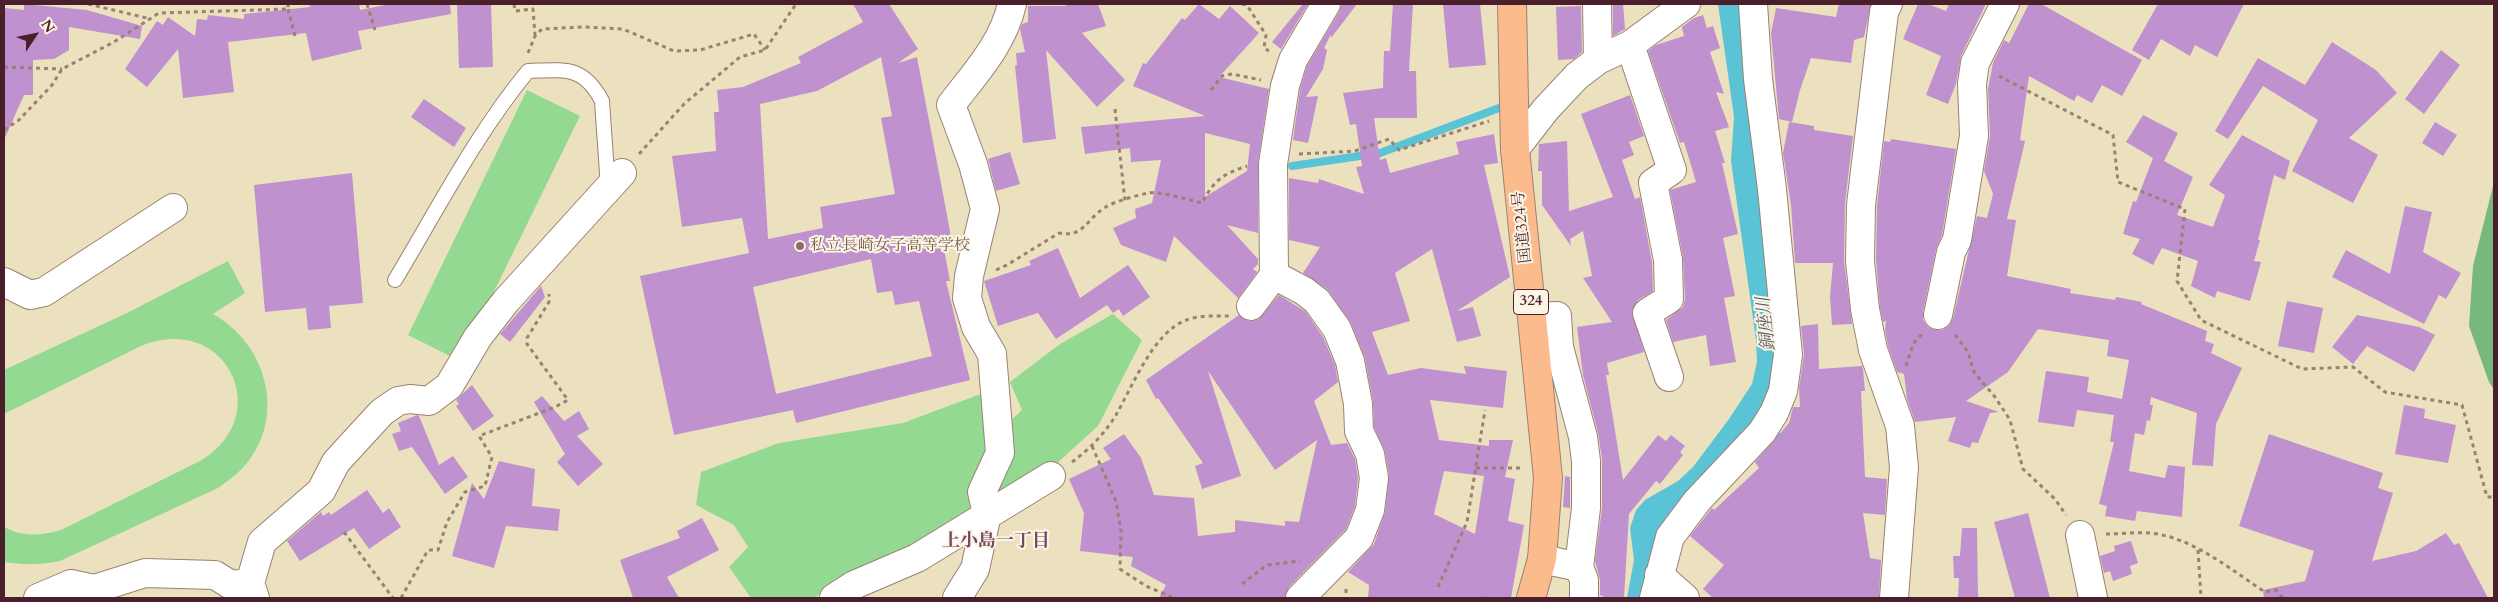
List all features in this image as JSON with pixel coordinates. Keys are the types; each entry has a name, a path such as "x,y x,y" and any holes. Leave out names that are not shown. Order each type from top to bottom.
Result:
{"highway":[{"name":"国道324号","path":"1512,4 1515,149 1548,478 1542,559 1531,598"}],"street":[{"path":"957,598 975,569 987,514 982,492 1000,453 992,354 976,327 968,298 969,280 984,208 972,164 951,105 1000,40 1008,22 1012,4"},
{"path":"1252,306 1274,275 1273,160 1288,76 1326,4"},
{"path":"1597,4 1598,60"},
{"path":"1515,149 1546,109 1577,76 1598,60 1630,45 1686,4"},
{"path":"1685,598 1656,587 1670,537 1697,501 1762,432 1774,413 1783,390 1788,355 1772,188 1758,79 1753,4"},
{"path":"1888,4 1884,12 1861,205 1860,261 1865,310 1873,350 1900,426 1904,467 1894,598"},
{"path":"1938,315 1951,252 1957,240 1974,136 1972,84 1975,63 2005,4"},
{"path":"1630,45 1672,170 1653,183 1668,260 1670,299 1647,313 1669,377"},
{"path":"38,598 71,584 96,593 145,574 215,575 231,585 252,590 262,542 321,491 336,462 382,412 398,401 410,399 429,401 449,386 478,337 538,264 555,248 615,180"},
{"path":"4,282 30,295 44,292 173,208"},
{"path":"1274,275 1317,301 1337,330 1350,361 1358,404 1359,431 1370,454 1374,478 1370,510 1359,538 1300,598"},
{"path":"1532,317 1557,316 1559,347 1584,437 1586,508 1579,567 1584,580 1584,598"},
{"path":"834,598 854,585 917,558 1051,476"},
{"path":"2080,535 2093,598"},
{"path":"1542,559 1579,567"}],"lane":[{"path":"395,280 454,181 510,93 528,71 572,72 586,78 595,89 602,101 615,180"}],"path":[{"path":"88,4 152,19"},
{"path":"288,4 295,36"},
{"path":"367,4 375,30"},
{"path":"514,4 515,11 532,9 535,36"},
{"path":"615,180 684,104 740,57 765,50 796,4"},
{"path":"1242,4 1247,5 1266,35 1264,48 1288,76"},
{"path":"4,67 62,68 159,14 288,9"},
{"path":"528,71 527,55 535,36 542,29 584,26 623,29 674,51 700,50 754,34 765,50"},
{"path":"1975,63 2113,135 2118,182 2185,209 2178,281 2201,320 2302,370 2354,367 2385,392 2462,405 2487,496 2494,497"},
{"path":"4,130 26,113 52,85 62,68"},
{"path":"1211,90 1222,76 1232,74 1288,76"},
{"path":"1115,109 1125,200"},
{"path":"969,280 1007,265 1059,233 1070,235 1078,232 1104,208 1150,192 1202,203 1212,184 1236,170 1248,166 1273,160 1355,151 1390,139 1399,150 1514,113"},
{"path":"400,598 428,550 438,550 447,522 465,492 485,486 492,458 479,436 555,407 568,400 527,344 527,338 548,302 550,286 538,264"},
{"path":"1051,476 1092,446 1114,417 1167,332 1184,320 1209,316 1239,315 1252,306"},
{"path":"1886,387 1904,373 1913,344 1938,315 1968,352 1974,372 1995,397 2010,420 2023,469 2055,499 2080,535 2150,533 2177,540 2198,550 2265,592 2276,590 2283,598"},
{"path":"1438,588 1467,522 1485,410"},
{"path":"1092,446 1116,501 1121,530 1120,569 1146,586 1174,598"},
{"path":"1476,468 1522,468 1523,477"},
{"path":"344,532 393,598"},
{"path":"2198,550 2201,598"},
{"path":"1242,584 1267,566 1284,562 1318,560 1328,570"}],"green space":[{"path":"527,90 580,116 460,361 408,335"},
{"path":"2494,182 2494,390 2489,382 2469,326 2473,266"},
{"path":"228,261 245,293 213,314 231,327 246,342 257,361 264,381 268,402 266,423 259,443 247,463 218,488 60,561 32,564 4,562 4,527 25,534 61,530 200,461 223,442 235,419 238,396 231,374 217,355 197,343 171,339 141,346 4,414 4,370 127,313"},
{"path":"1113,314 1142,340 1098,426 1057,463 995,501 993,489 1009,422 1022,410 1010,382 1060,344"},
{"path":"986,392 991,451 982,511 823,591 815,598 751,598 729,567 748,547 734,525 696,505 701,472 779,443 903,423"}],"water":[{"name":"銅座川","path":"1718,4 1746,4 1782,346 1773,424 1782,436 1827,582 1839,598 1831,598 1822,585 1777,439 1769,429 1721,466 1650,598 1627,598 1634,560 1630,528 1636,510 1645,500 1678,481 1693,467 1729,419 1752,384 1757,362 1756,340 1731,161 1734,117"}],"building":[{"path":"24,4 87,10 142,26 140,39 69,27 69,50 54,59 33,60 33,95 24,95 4,140 4,8 24,10"},
{"path":"309,4 359,4 360,10 390,4 450,4 451,14 358,31 362,49 312,61 306,33 228,42 234,92 183,98 178,49 147,87 125,69 157,21 163,25 168,17 195,36 197,19 207,20 208,15 244,19 244,14 310,7"},
{"path":"457,4 491,4 493,67 459,68"},
{"path":"853,4 889,4 918,49 898,63 917,57 953,247 944,249 950,281 946,281 970,380 796,423 793,410 674,435 640,276 749,253 742,218 682,227 672,156 716,151 714,112 719,112 717,90 743,87 801,63 798,57 863,22","holes":["881,57 892,116 881,118 895,194 820,207 823,228 768,239 760,104 817,91","871,259 877,293 892,291 895,305 919,301 932,356 776,394 753,287"]},
{"path":"1066,4 1098,4 1106,26 1082,33 1125,80 1097,107 1046,50 1056,139 1023,143 1015,66 1017,65 1016,53 1025,52 1020,29 1022,24 1028,22 1028,6 1066,6"},
{"path":"1199,4 1219,19 1230,6 1259,33 1219,77 1269,89 1258,162 1258,233 1227,225 1258,259 1258,264 1253,269 1257,272 1238,298 1174,236 1166,262 1121,245 1113,228 1136,218 1135,209 1152,203 1161,160 1131,162 1130,148 1085,154 1081,127 1205,116 1133,86 1143,63 1146,64 1182,18 1185,20","holes":["1205,133 1250,144 1247,171 1205,197"]},
{"path":"1303,4 1308,4 1281,49 1272,42"},
{"path":"1342,4 1357,4 1331,38 1331,34 1324,48 1327,50 1323,69 1306,97 1318,96 1308,143 1293,140 1300,90 1307,66"},
{"path":"1393,4 1413,4 1409,71 1416,71 1417,118 1374,118 1380,160 1386,158 1390,173 1459,154 1456,142 1494,134 1498,163 1484,165 1510,277 1457,311 1473,307 1481,336 1457,342 1432,249 1395,273 1410,321 1372,332 1388,375 1421,368 1466,374 1464,366 1507,371 1503,408 1430,400 1439,440 1489,446 1489,440 1513,440 1505,477 1515,479 1508,521 1524,525 1511,598 1368,598 1369,585 1348,572 1374,544 1385,512 1389,475 1385,451 1374,427 1373,401 1365,358 1351,323 1327,289 1303,273 1320,247 1289,240 1289,178 1318,183 1319,179 1364,194 1356,167 1362,166 1356,124 1350,125 1343,93 1383,88 1384,51 1390,51","holes":["1444,471 1484,476 1475,534 1434,514"]},
{"path":"1443,4 1480,4 1486,65 1449,68"},
{"path":"1613,4 1623,4 1625,29 1613,36"},
{"path":"1839,4 1871,4 1864,37 1854,40 1851,63 1811,58 1792,122 1779,119 1771,33 1776,8 1836,17"},
{"path":"1918,4 1928,4 1946,11 1949,4 1986,4 1961,56 1956,84 1948,104 1926,95 1941,56 1903,39"},
{"path":"2029,4 2041,4 2142,60 2122,96 2102,85 2092,103 2077,95 2074,101 2029,76 2020,140 2025,141 2007,219 2016,220 2007,276 2071,289 2070,293 2115,300 2116,297 2142,302 2141,304 2207,331 2205,341 2214,344 2211,353 2242,368 2216,424 2213,466 2192,465 2197,413 2151,397 2150,405 2153,405 2150,421 2147,420 2144,435 2135,433 2129,471 2165,478 2168,465 2185,467 2182,517 2137,511 2135,521 2105,516 2107,506 2099,504 2114,442 2110,442 2114,415 2077,410 2074,427 2038,422 2046,371 2089,377 2087,392 2122,399 2129,360 2107,356 2109,340 2038,329 2008,372 1966,401 1999,412 1990,413 1978,443 1972,442 1970,448 1948,441 1956,417 1915,422 1907,399 1904,374 1897,372 1888,346 1885,330 1886,321 1883,322 1880,307 1876,260 1877,206 1884,141 1890,142 1891,139 1956,149 1942,235 1936,249 1923,312 1923,320 1928,327 1942,330 1949,326 1953,318 1977,216 1987,218 1993,194 1984,171 1990,136 1988,89 1993,63 2004,40 2009,43"},
{"path":"2158,4 2244,4 2217,57 2195,45 2190,56 2161,39 2149,60 2132,50"},
{"path":"1581,6 1582,52 1574,59 1558,60 1556,7"},
{"path":"1703,15 1707,28 1713,26 1720,48 1710,52 1724,94 1716,92 1729,127 1715,131 1725,163 1722,163 1738,234 1723,238 1735,296 1724,298 1736,362 1710,366 1706,335 1673,342 1666,320 1683,307 1685,299 1683,257 1670,190 1696,182 1684,142 1680,143 1648,51 1656,45 1684,36 1682,27 1694,18"},
{"path":"2332,42 2376,70 2397,93 2349,138 2378,155 2353,203 2292,171 2318,120 2263,86 2228,139 2215,131 2258,58 2305,85"},
{"path":"2441,50 2460,65 2424,114 2405,99"},
{"path":"1630,95 1644,136 1629,142 1634,155 1622,160 1635,199 1640,197 1652,262 1653,291 1638,300 1632,311 1644,352 1607,363 1609,375 1606,375 1623,480 1658,435 1666,441 1671,435 1685,446 1680,452 1683,455 1660,484 1656,481 1629,514 1624,598 1607,598 1600,595 1600,580 1595,561 1602,508 1602,459 1598,433 1583,375 1577,327 1612,322 1583,278 1592,276 1583,231 1570,239 1571,246 1542,205 1542,171 1538,171 1539,144 1567,141 1569,211 1613,197 1581,114"},
{"path":"424,99 466,128 454,147 411,117"},
{"path":"2143,115 2178,133 2164,161 2193,177 2177,215 2213,227 2225,195 2209,185 2242,135 2290,161 2285,180 2274,175 2254,261 2261,262 2250,301 2217,291 2215,298 2191,286 2198,261 2162,248 2153,265 2132,254 2140,239 2123,234 2133,201 2136,202 2153,158 2126,142"},
{"path":"1789,122 1814,126 1814,130 1853,136 1845,203 1844,261 1852,324 1832,325 1830,297 1833,263 1795,263 1791,205 1783,153"},
{"path":"2435,122 2457,135 2443,156 2422,143"},
{"path":"1010,152 1020,184 996,191 988,159"},
{"path":"352,173 363,303 329,306 331,328 308,330 306,308 265,312 254,185"},
{"path":"2405,206 2432,212 2423,252 2461,273 2446,299 2439,295 2424,324 2332,277 2346,250 2390,274"},
{"path":"1058,248 1080,298 1128,265 1150,297 1123,316 1119,309 1113,313 1107,305 1056,339 1038,313 998,326 984,281 1031,265 1029,261"},
{"path":"541,286 545,297 510,342 500,334"},
{"path":"1279,295 1306,312 1323,337 1335,365 1338,382 1314,401 1331,445 1347,443 1355,459 1358,478 1355,506 1346,529 1289,587 1285,598 1159,598 1166,585 1131,566 1133,557 1080,551 1084,513 1069,479 1111,459 1103,448 1124,434 1141,458 1154,495 1194,498 1198,536 1235,532 1235,520 1285,526 1285,521 1299,522 1317,440 1275,470 1208,371 1241,476 1202,489 1195,466 1203,463 1158,398 1156,399 1146,380 1239,315 1249,321 1258,320"},
{"path":"2287,301 2323,308 2314,353 2278,346"},
{"path":"2357,315 2419,327 2435,335 2414,372 2367,346 2353,364 2332,347"},
{"path":"1818,324 1819,369 1862,366 1863,369 1865,391 1861,391 1865,477 1887,479 1885,515 1863,513 1870,558 1881,560 1879,598 1713,598 1703,589 1724,565 1690,536 1712,508 1714,510 1759,468 1755,462 1789,423 1793,407 1800,407 1799,388 1804,354 1801,326"},
{"path":"472,385 494,416 473,431 456,406 459,404 456,400"},
{"path":"542,396 564,421 579,411 589,429 577,436 603,464 578,486 557,462 565,454 534,402"},
{"path":"2404,405 2425,409 2424,418 2456,425 2448,463 2395,454"},
{"path":"417,415 439,465 453,456 468,477 445,494 412,447 399,451 392,434 401,431 398,423"},
{"path":"2269,434 2383,473 2378,488 2393,493 2372,561 2416,551 2446,533 2454,545 2459,543 2488,598 2264,598 2263,590 2305,581 2314,551 2239,526"},
{"path":"499,461 535,469 532,506 560,509 558,531 506,526 494,568 452,556 472,483 484,499"},
{"path":"1565,476 1570,477 1570,508 1563,507"},
{"path":"367,490 383,513 389,508 401,527 369,549 354,528 300,561 287,541 321,512 323,516 329,512 331,515"},
{"path":"2028,513 2050,598 2015,598 1994,522"},
{"path":"702,518 719,550 667,577 679,598 633,598 620,560 680,538 677,531"},
{"path":"1962,528 1977,528 1978,598 1958,598 1959,578 1954,578 1953,556 1960,556"},
{"path":"2131,541 2138,563 2130,566 2132,574 2113,581 2110,571 2104,573 2100,556 2115,551 2114,546"}],"waterway":[{"path":"1292,166 1380,153 1499,108"}],"place":[{"name":"私立長崎女子高等学校","path":"800,246"}],"district":[{"name":"上小島一丁目","path":"996,542"}]}
